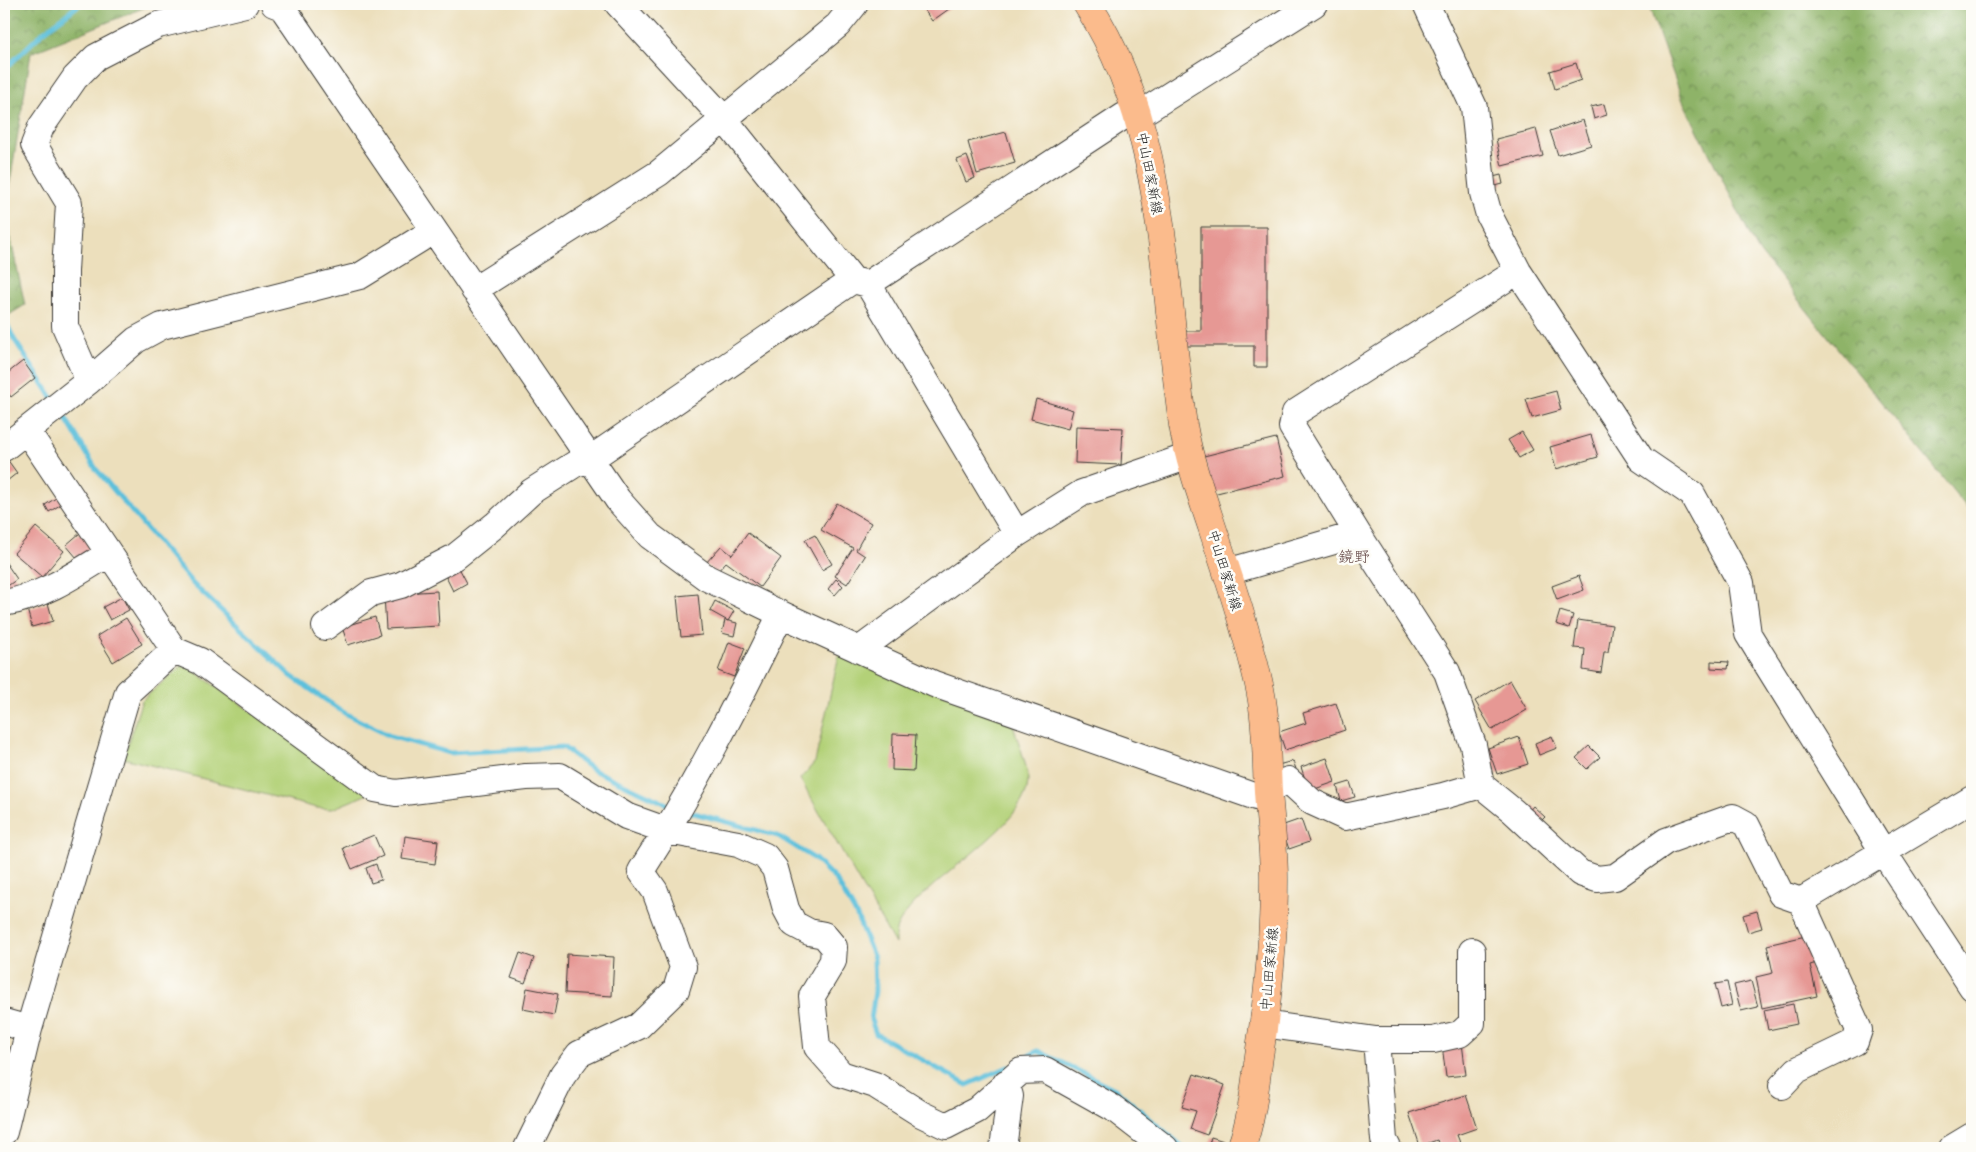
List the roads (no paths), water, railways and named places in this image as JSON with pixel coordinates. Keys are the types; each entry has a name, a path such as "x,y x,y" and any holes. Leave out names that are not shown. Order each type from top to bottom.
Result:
{"main road":[{"name":"中山田家新線","path":"1087,4 1105,32 1128,86 1138,116 1155,188 1183,425 1189,456 1227,572 1258,681 1266,726 1274,877 1272,943 1264,1024 1249,1127 1241,1148"}],"street":[{"path":"89,382 65,326 65,271 69,203 34,145 41,126 75,78 96,57 158,25 245,4"},
{"path":"618,4 725,120 860,282 1017,534"},
{"path":"474,290 658,173 725,120 838,25 855,4"},
{"path":"324,627 371,593 401,585 455,557 495,525 531,492 575,464 589,460 860,282 1124,116 1138,116 1314,4"},
{"path":"1426,4 1474,107 1483,193 1489,215 1518,271 1641,459 1692,494 1741,583 1748,634 1884,853 1972,988"},
{"path":"280,5 618,500 650,536 707,578 934,684 1117,750 1256,797 1288,780 1312,802 1345,817 1393,808 1481,785"},
{"path":"4,448 89,382 136,340 162,326 360,276 433,231"},
{"path":"1518,271 1294,413 1292,426 1358,534 1447,672 1473,745 1481,785 1580,873 1597,879 1615,877 1666,841 1733,817 1746,824 1781,894 1800,901 1859,1030 1855,1042 1797,1070 1782,1086"},
{"path":"27,431 174,650 200,661 376,789 396,793 526,777 560,776 626,816 668,830 738,844 765,856 774,869 786,909 794,924 809,932 824,935 834,947 833,961 812,996 817,1047 841,1074 875,1085 921,1114 946,1126 977,1110 1021,1071 1045,1070 1113,1108 1165,1148"},
{"path":"858,650 1017,534 1082,493 1189,456"},
{"path":"1227,572 1358,534"},
{"path":"4,603 40,592 65,580 108,554"},
{"path":"527,1148 564,1075 579,1054 638,1026 676,990 683,967 655,890 642,871 668,830 727,726 781,614"},
{"path":"4,1132 30,1029 128,692 174,650"},
{"path":"1800,901 1884,853 1972,799"},
{"path":"1264,1024 1376,1040 1433,1040 1460,1034 1472,1023 1472,951"},
{"path":"4,1022 30,1029"},
{"path":"1376,1040 1384,1140 1388,1148"},
{"path":"1003,1148 1010,1096 1006,1083"},
{"path":"1952,1148 1972,1136"}],"waterway":[{"path":"4,70 42,33 80,4"},
{"path":"4,318 14,339 53,399"},
{"path":"62,412 96,469 193,584 291,676 346,714 390,736 450,753 563,747 593,770 671,806"},
{"path":"687,811 778,836 815,859 836,880 856,914 874,958 875,991 871,1020 876,1034 967,1085 1008,1067"},
{"path":"1020,1060 1038,1051 1115,1089 1184,1148"}],"district":[{"name":"鏡野","path":"1354,556"}]}
